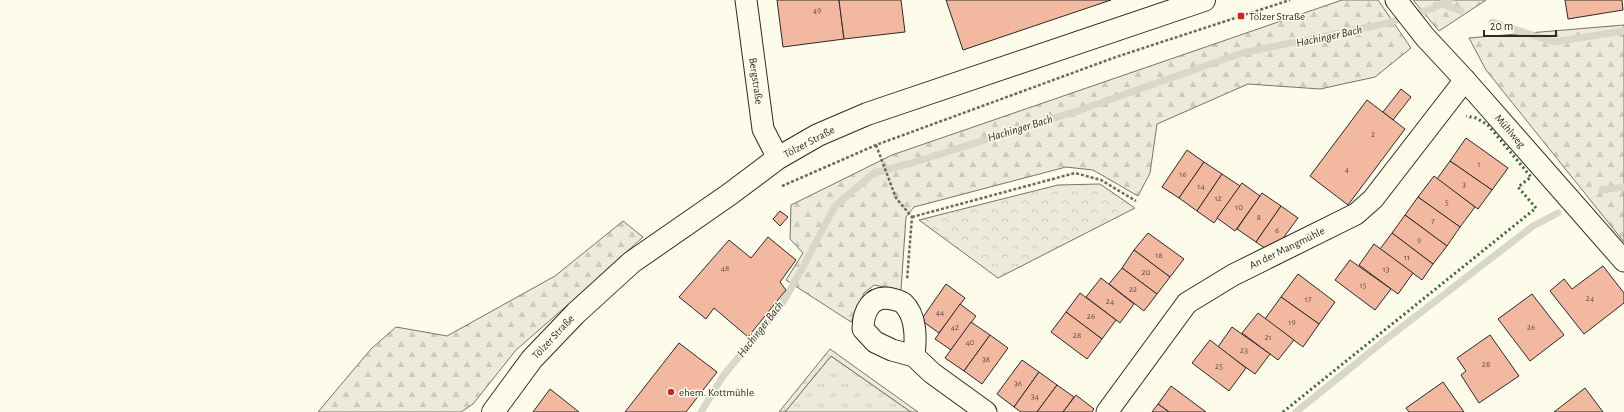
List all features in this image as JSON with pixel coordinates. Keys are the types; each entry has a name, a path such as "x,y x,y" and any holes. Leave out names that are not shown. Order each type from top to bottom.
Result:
{"main road":[{"name":"Tölzer Straße","path":"493,412 532,359 576,313 632,262 730,194 778,158 818,135 867,114 1204,0"}],"street":[{"name":"Bergstraße","path":"746,0 763,129 778,158"},
{"name":"Mühlweg","path":"1396,1 1425,37 1465,80 1624,262"},
{"name":"An der Mangmühle","path":"1107,412 1187,303 1233,275 1356,214 1373,199 1465,80"},
{"path":"914,356 916,340 910,311 902,302 887,298 877,300 866,310 863,319 863,330 875,342 892,350 914,356 932,373 986,412"}],"path":[{"path":"776,189 876,145 1116,57 1290,0"},
{"path":"876,145 896,198 912,217 907,276 902,302"},
{"path":"912,217 1075,173 1101,180 1136,201"}],"green space":[{"path":"1342,0 1378,0 1411,48 1375,77 1320,89 1248,84 1157,124 1150,173 1138,196 1093,170 1066,167 914,207 906,217 901,290 874,285 864,293 851,322 786,280 803,253 790,239 791,205 892,155"},
{"path":"1413,0 1486,0 1439,31"},
{"path":"1624,25 1624,242 1486,70 1469,38"},
{"path":"1100,184 1135,208 998,278 919,220 1058,185"},
{"path":"623,221 643,237 516,350 473,404 461,412 318,412 371,349 396,327 447,336 555,276"},
{"path":"830,349 918,412 911,412 831,356 785,412 779,412"},
{"path":"831,356 911,412 785,412"}],"building":[{"path":"777,0 839,0 844,39 783,47"},
{"path":"839,0 901,0 905,32 844,39"},
{"path":"946,0 1111,0 963,50"},
{"path":"1565,0 1622,0 1623,10 1568,19"},
{"path":"1401,89 1411,97 1393,120 1383,112"},
{"path":"1367,100 1405,129 1348,205 1310,176"},
{"path":"1466,138 1508,168 1492,190 1450,161"},
{"path":"1187,150 1204,162 1179,198 1162,187"},
{"path":"1450,161 1492,190 1478,209 1437,179"},
{"path":"1204,162 1222,174 1197,211 1179,198"},
{"path":"1222,174 1240,186 1214,223 1197,211"},
{"path":"1434,176 1475,207 1460,227 1418,197"},
{"path":"1242,183 1260,196 1235,231 1217,218"},
{"path":"1262,193 1281,206 1256,242 1237,229"},
{"path":"1418,197 1460,227 1447,246 1405,215"},
{"path":"1281,206 1298,218 1272,253 1256,242"},
{"path":"780,211 788,217 780,226 773,219"},
{"path":"1405,215 1447,246 1433,264 1392,233"},
{"path":"1148,233 1184,259 1170,277 1134,250"},
{"path":"1392,233 1433,264 1422,280 1380,249"},
{"path":"768,237 796,260 780,282 786,290 748,337 714,308 706,319 679,297 729,240 751,258"},
{"path":"1374,244 1413,273 1398,294 1359,265"},
{"path":"1134,250 1170,277 1157,294 1122,268"},
{"path":"1350,260 1391,289 1375,310 1335,280"},
{"path":"1603,266 1624,293 1624,303 1584,334 1550,291 1564,279 1572,289"},
{"path":"1122,268 1157,294 1144,311 1109,284"},
{"path":"1298,274 1335,302 1319,324 1281,297"},
{"path":"1101,278 1134,304 1120,323 1086,297"},
{"path":"946,284 965,298 939,333 921,320"},
{"path":"1080,293 1116,320 1102,339 1066,312"},
{"path":"1532,294 1564,335 1530,361 1498,319"},
{"path":"1281,297 1319,324 1303,347 1265,319"},
{"path":"960,304 976,316 951,350 935,339"},
{"path":"1066,312 1102,339 1087,359 1051,332"},
{"path":"1258,313 1294,340 1278,360 1242,333"},
{"path":"971,322 990,335 964,371 945,358"},
{"path":"1232,327 1270,354 1255,374 1218,347"},
{"path":"990,335 1008,348 982,384 964,371"},
{"path":"1490,335 1519,376 1479,403 1461,375 1466,371 1457,358"},
{"path":"1210,340 1246,368 1229,391 1192,363"},
{"name":"ehem. Kottmühle","path":"679,343 717,372 686,412 625,412"},
{"path":"1022,360 1039,372 1014,407 997,394"},
{"path":"1039,372 1057,385 1037,412 1021,412 1014,407"},
{"path":"1443,382 1464,412 1409,412 1406,408"},
{"path":"1057,385 1074,397 1063,412 1037,412"},
{"path":"1171,386 1206,412 1169,412 1158,404"},
{"path":"1585,388 1603,412 1554,412"},
{"path":"550,389 579,412 533,412"},
{"path":"1076,395 1094,409 1092,412 1063,412"},
{"path":"1158,404 1169,412 1152,412"}],"waterway":[{"name":"Hachinger Bach","path":"701,412 723,376 782,304 835,206 874,173 915,162 1080,110 1242,53 1384,24 1431,9 1450,0"},
{"path":"1442,4 1461,11"},
{"path":"1492,22 1554,42 1624,31"},
{"path":"1602,190 1624,187"},
{"path":"1296,412 1385,340 1533,226 1558,213"}],"hedge":[{"path":"1283,412 1536,208 1518,187 1531,177 1488,125 1476,118 1466,116"}],"place":[{"name":"Tölzer Straße","path":"1241,16"},
{"name":"ehem. Kottmühle","path":"671,392"}]}
